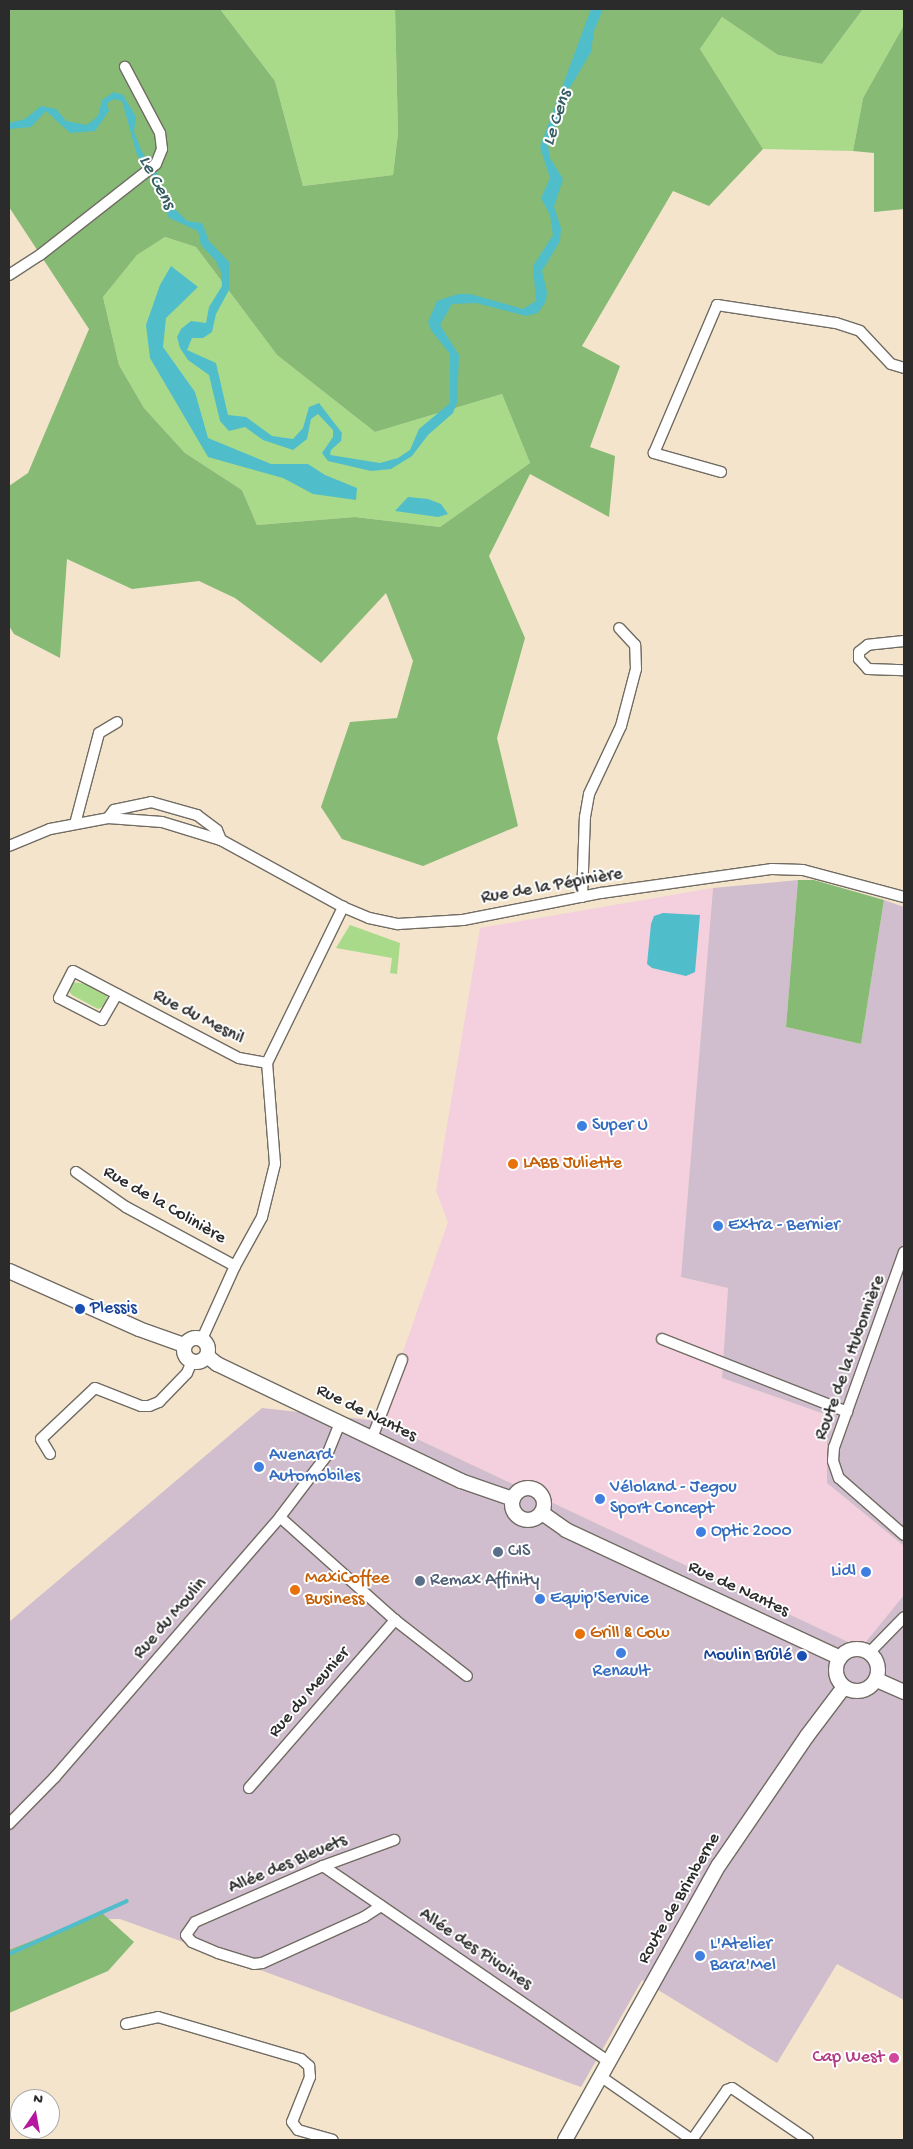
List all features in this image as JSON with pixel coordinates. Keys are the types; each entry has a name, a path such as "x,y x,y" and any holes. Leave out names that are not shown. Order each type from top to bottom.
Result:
{"main road":[{"path":"9,1271 139,1329 184,1345"},
{"path":"190,1339 202,1339 208,1348 207,1356 198,1362 192,1361 184,1353 184,1345 190,1339"},
{"name":"Rue de Nantes","path":"207,1356 217,1364 461,1481 513,1499"},
{"path":"524,1488 534,1489 544,1499 542,1513 534,1519 524,1520 515,1514 513,1499 524,1488"},
{"name":"Rue de Nantes","path":"542,1513 566,1530 840,1658"},
{"path":"857,1649 870,1653 877,1662 876,1680 862,1691 844,1687 836,1670 840,1658 857,1649"},
{"path":"876,1680 904,1692"},
{"name":"Route de Brimberne","path":"565,2140 719,1865 806,1736 844,1687"}],"street":[{"path":"9,275 40,255 156,164 162,149 160,133 125,67"},
{"path":"721,472 654,453 717,305 852,328 860,331 891,364 904,368"},
{"path":"582,897 585,817 589,794 621,726 636,669 635,645 618,628"},
{"path":"904,641 868,646 859,652 859,659 868,669 904,670"},
{"path":"75,824 99,734 117,722"},
{"name":"Rue de la Pépinière","path":"108,818 114,810 151,802 197,815 217,830 222,840"},
{"name":"Rue de la Pépinière","path":"9,846 50,829 108,818 162,822 222,840 343,907 369,918 398,924 431,924 582,897 772,869 803,870 904,898"},
{"path":"202,1339 235,1266 262,1217 275,1164 267,1063 343,907"},
{"name":"Rue du Mesnil","path":"117,994 102,1020 59,998 73,970 239,1058 267,1063"},
{"name":"Rue de la Colinière","path":"76,1172 126,1207 235,1266"},
{"name":"Route de la Hubonnière","path":"904,1252 834,1447 833,1461 839,1478 904,1535"},
{"path":"662,1339 848,1412"},
{"path":"372,1438 402,1360"},
{"path":"50,1454 40,1439 95,1388 141,1406 149,1406 159,1402 187,1373 192,1361"},
{"name":"Rue du Moulin","path":"9,1824 55,1777 280,1517 327,1455 340,1422"},
{"path":"280,1517 395,1620 467,1676"},
{"path":"870,1653 904,1617"},
{"name":"Rue du Meunier","path":"250,1788 395,1620"},
{"name":"Allée des Bleuets","path":"381,1906 356,1921 254,1964 192,1942 186,1935 195,1922 323,1866 394,1840"},
{"name":"Allée des Pivoines","path":"323,1866 608,2061"},
{"path":"126,2024 158,2017 301,2059 309,2066 310,2078 292,2122 298,2130 333,2140"},
{"path":"600,2076 692,2140 727,2090 732,2088 808,2140"}],"shaded area":[{"path":"798,880 786,1027 861,1044 884,900 904,907 904,1546 827,1483 827,1415 722,1378 728,1288 681,1277 713,888"},
{"path":"713,888 681,1277 728,1288 722,1378 827,1415 827,1483 904,1546 904,1595 861,1648 379,1421 448,1222 436,1191 480,928"},
{"path":"262,1408 379,1421 861,1648 904,1595 904,2000 837,1964 777,2063 642,1980 581,2087 120,1919 86,1919 9,1953 9,1622"}],"green space":[{"path":"9,9 220,9 275,81 303,186 393,175 398,133 395,9 863,9 822,64 778,55 722,17 700,49 763,149 709,206 673,191 582,346 620,366 590,447 615,456 609,517 530,474 489,556 525,638 497,738 518,826 423,866 342,839 321,807 350,722 397,718 413,661 386,593 321,663 235,598 199,581 132,589 67,559 60,658 14,634 9,626 9,486 28,473 89,329 9,207","holes":["165,237 196,247 277,355 375,432 502,394 530,463 440,527 355,517 257,525 242,490 185,453 144,408 119,365 103,297 137,255"]},
{"path":"220,9 395,9 398,133 393,175 303,186 275,81"},
{"path":"863,9 904,9 904,25 863,98 853,151 763,149 700,49 722,17 778,55 822,64"},
{"path":"904,25 904,209 874,212 874,153 853,151 863,98"},
{"path":"165,237 196,247 277,355 375,432 502,394 530,463 440,527 355,517 257,525 242,490 185,453 144,408 119,365 103,297 137,255"},
{"path":"798,880 814,880 884,900 861,1044 786,1027"},
{"path":"350,925 400,943 397,974 390,973 392,958 336,948"},
{"path":"72,982 86,984 103,992 107,996 106,1005 98,1009 72,995 68,990"},
{"path":"102,1913 134,1942 108,1971 9,2013 9,1950"}],"water":[{"name":"Le Cens","path":"591,9 603,9 594,31 591,52 568,91 548,146 550,158 563,179 554,207 561,228 560,241 542,271 547,292 546,301 538,313 526,316 476,303 452,304 440,325 459,355 457,403 453,413 428,435 412,456 391,469 371,471 328,461 322,453 333,437 333,430 318,414 311,419 307,439 293,450 263,440 245,427 229,431 220,421 209,375 188,360 180,348 177,337 181,329 191,321 206,323 209,307 222,286 221,272 216,261 201,245 198,231 169,218 152,175 137,155 122,101 114,99 107,103 109,111 95,131 70,133 46,111 31,127 9,129 9,123 25,119 41,106 56,109 66,121 87,125 98,116 102,100 114,92 123,95 136,117 134,132 142,152 156,171 171,205 187,221 202,223 209,241 229,262 229,290 216,314 212,332 203,338 192,338 187,350 216,363 228,415 246,417 272,436 293,439 303,428 309,407 319,403 342,433 341,441 331,450 330,455 380,463 398,458 410,450 419,429 450,403 450,354 431,330 428,322 437,301 458,294 470,294 523,309 536,301 533,266 553,235 550,215 541,198 550,178 540,147"},
{"path":"171,266 198,287 166,318 163,347 195,392 208,438 271,464 308,464 325,475 357,488 356,500 313,494 283,478 208,457 150,358 146,325 160,285"},
{"path":"408,497 428,499 441,504 448,514 438,517 395,511"},
{"path":"663,913 700,915 695,972 686,976 652,968 647,964 651,924 654,916"}],"waterway":[{"path":"9,1954 127,1901"}],"place":[{"name":"Super U","path":"582,1126"},
{"name":"LABB Juliette","path":"513,1164"},
{"name":"Extra - Bernier","path":"718,1226"},
{"name":"Plessis","path":"80,1309"},
{"name":"Avenard Automobiles","path":"259,1467"},
{"name":"Véloland - Jegou Sport Concept","path":"600,1499"},
{"name":"Optic 2000","path":"701,1532"},
{"name":"CIS","path":"498,1552"},
{"name":"Lidl","path":"866,1572"},
{"name":"Remax Affinity","path":"420,1581"},
{"name":"MaxiCoffee Business","path":"295,1590"},
{"name":"Equip'Service","path":"540,1599"},
{"name":"Grill & Cow","path":"580,1634"},
{"name":"Renault","path":"621,1653"},
{"name":"Moulin Brûlé","path":"802,1656"},
{"name":"L'Atelier Bara'Mel","path":"700,1956"},
{"name":"Cap West","path":"894,2058"}]}
